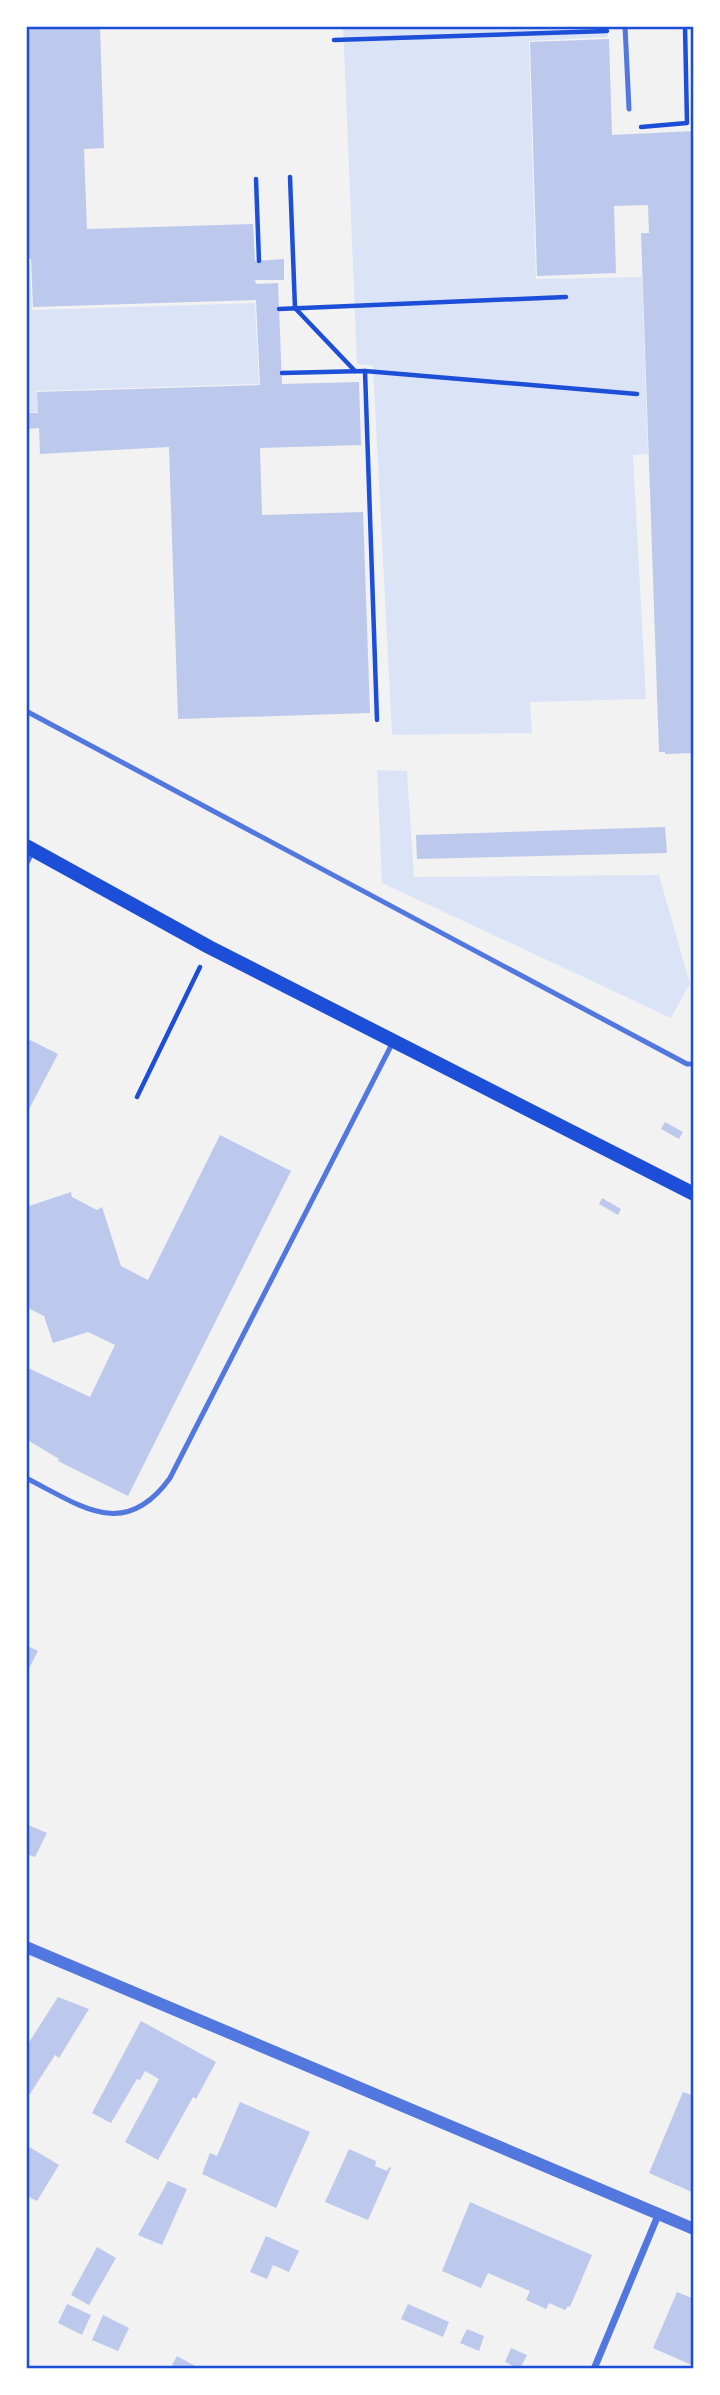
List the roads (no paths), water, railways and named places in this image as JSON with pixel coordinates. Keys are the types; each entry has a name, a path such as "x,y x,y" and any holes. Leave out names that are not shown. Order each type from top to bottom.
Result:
{"main road":[{"path":"30,848 209,947 694,1194"}],"street":[{"path":"26,1947 694,2229"},
{"path":"594,2369 659,2213"}],"lane":[{"path":"625,28 629,109"},
{"path":"26,711 687,1064 694,1065"},
{"path":"26,865 30,848"},
{"path":"26,1478 97,1514 128,1511 159,1494 170,1478 393,1042"}]}
